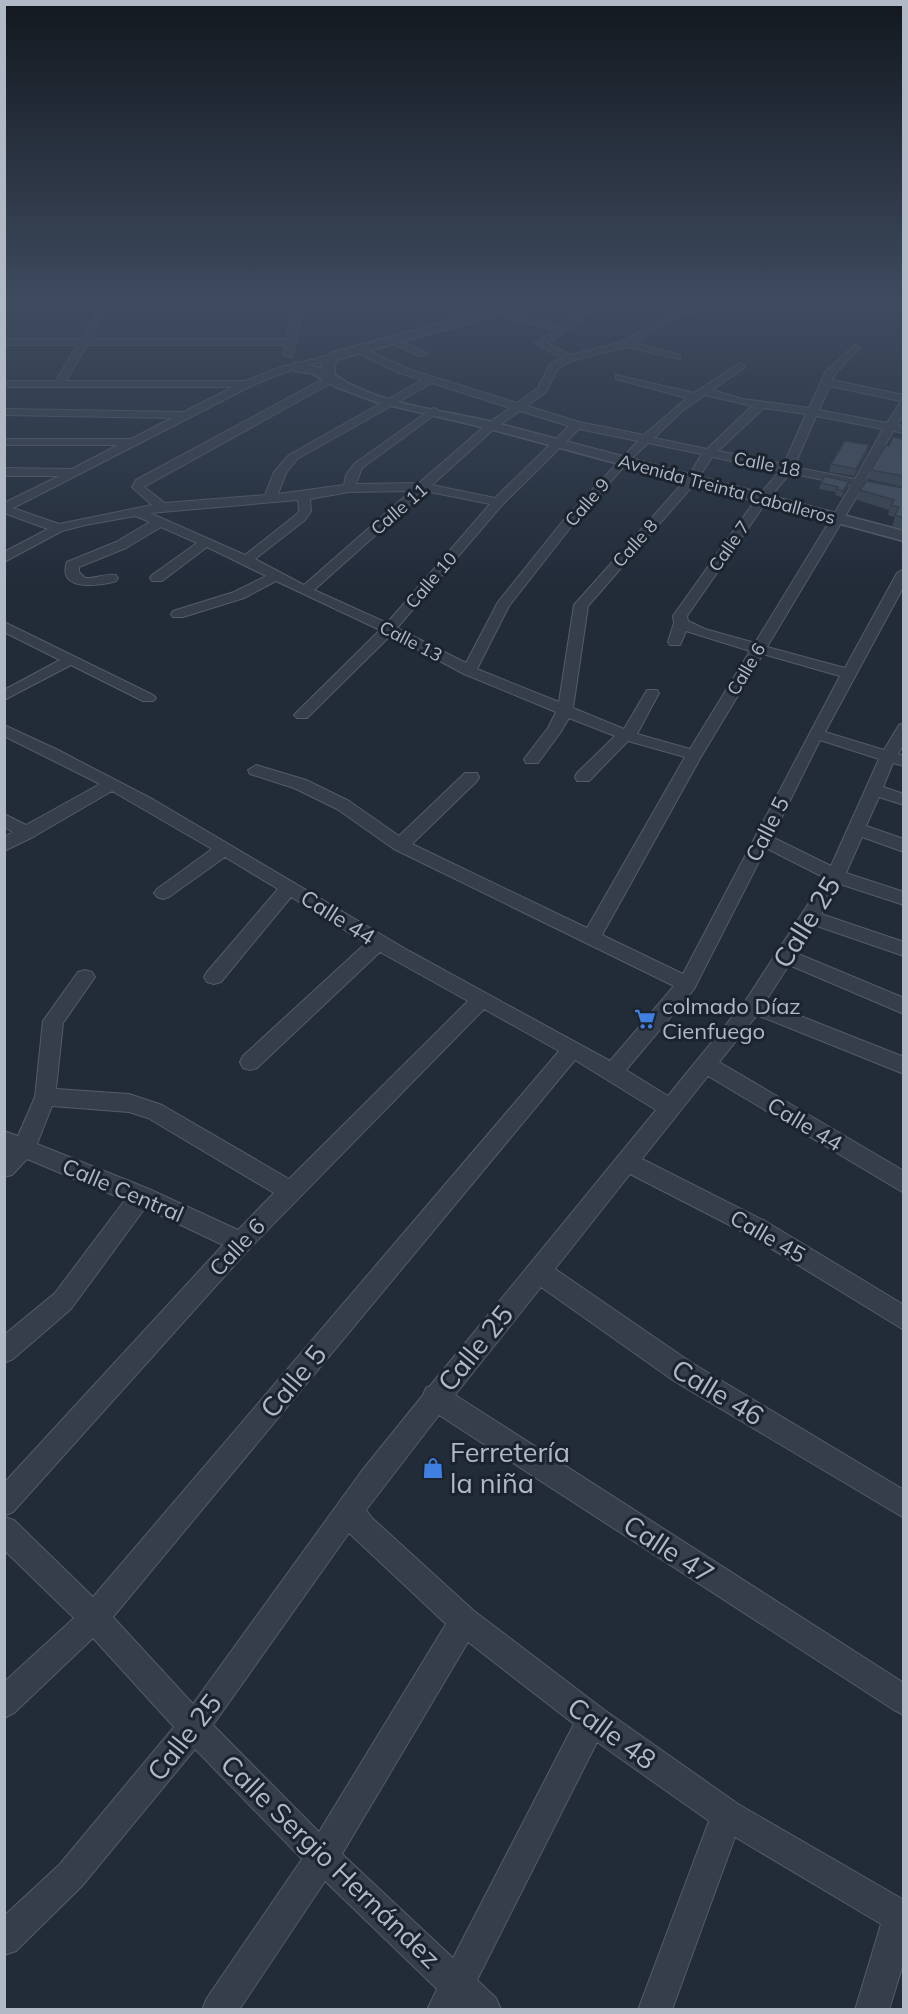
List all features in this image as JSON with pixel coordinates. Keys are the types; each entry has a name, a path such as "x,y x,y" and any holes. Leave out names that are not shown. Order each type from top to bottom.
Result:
{"street":[{"path":"4,509 225,396"},
{"path":"162,507 140,490 138,487 140,483 296,396"},
{"name":"Avenida Treinta Caballeros","path":"370,396 623,460 903,536"},
{"path":"270,499 280,472 293,457 402,396"},
{"name":"Calle 18","path":"483,396 577,425 903,493"},
{"name":"Calle 11","path":"305,591 425,487 491,426 534,396"},
{"path":"720,396 742,402 896,428"},
{"name":"Calle 7","path":"675,642 681,623 680,616 763,498 788,468 819,396"},
{"name":"Calle 9","path":"469,670 503,605 566,525 644,438 694,397"},
{"name":"Calle 6","path":"591,937 694,755 838,519 856,483 896,428 903,403"},
{"name":"Calle 8","path":"565,710 580,605 693,479 709,453 761,404"},
{"path":"349,488 352,475 358,466 433,411"},
{"path":"4,412 189,415"},
{"name":"Calle 10","path":"302,715 389,629 498,502 577,425"},
{"path":"4,442 135,442"},
{"path":"4,472 76,472"},
{"path":"4,558 58,528 162,507 304,496 349,488 425,487 498,502"},
{"path":"246,560 301,517 305,511 304,496"},
{"path":"4,509 58,528"},
{"name":"Calle 13","path":"135,511 246,560 469,670 627,735 694,755"},
{"path":"111,578 97,584 86,583 78,579 72,570 72,565 121,545 160,522"},
{"path":"157,578 206,542"},
{"name":"Calle 5","path":"612,1073 687,984 903,573"},
{"path":"178,614 239,595 275,576"},
{"path":"681,623 689,629 848,674"},
{"path":"4,626 148,698"},
{"path":"4,696 70,660"},
{"path":"583,777 627,735 652,693"},
{"path":"532,759 555,730 565,710"},
{"name":"Calle 25","path":"4,1939 71,1875 194,1727 350,1510 435,1397 753,1005 836,876 874,789 896,759 903,728"},
{"name":"Calle 44","path":"4,730 59,755 112,784 290,887 379,942 572,1048 670,1108"},
{"path":"816,735 896,759"},
{"path":"256,770 300,784 343,805 400,845 687,984"},
{"path":"400,845 471,777"},
{"path":"4,845 112,784"},
{"path":"874,789 903,800"},
{"path":"4,819 27,833"},
{"path":"858,829 903,846"},
{"path":"762,839 836,876 903,899"},
{"path":"164,893 223,849"},
{"path":"214,977 290,887"},
{"path":"810,917 903,949"},
{"path":"250,1062 379,942"},
{"path":"786,956 903,1006"},
{"path":"4,1168 14,1144 45,1097 53,1021 85,977"},
{"name":"Calle 6","path":"4,1503 241,1242 481,1000"},
{"path":"753,1005 903,1066"},
{"name":"Calle 5","path":"4,1703 94,1618 572,1048"},
{"name":"Calle 44","path":"706,1065 903,1183"},
{"path":"45,1097 129,1103 155,1111 290,1191"},
{"name":"Calle Central","path":"14,1144 141,1196 241,1242"},
{"name":"Calle 45","path":"627,1162 757,1228 903,1319"},
{"path":"4,1351 63,1302 141,1196"},
{"name":"Calle 46","path":"538,1271 683,1372 903,1505"},
{"name":"Calle 47","path":"435,1397 903,1701"},
{"name":"Calle 48","path":"350,1510 362,1528 464,1622 592,1720 727,1815 902,1918"},
{"name":"Calle Sergio Hernández","path":"4,1530 94,1618 194,1727 322,1857 451,1997 484,2010"},
{"path":"219,2010 322,1857 464,1622"},
{"path":"451,1997 592,1720"},
{"path":"655,2010 727,1815"},
{"path":"872,2010 902,1918"}],"building":[{"path":"893,437 903,439 903,476 871,470"},
{"path":"845,441 869,445 856,469 831,464"},
{"path":"825,476 849,482 843,491 836,489 838,487 821,483"},
{"path":"866,481 903,488 903,518 895,515 899,507 891,505 894,500 860,490"}],"place":[{"name":"colmado Díaz Cienfuego","path":"645,1019"},
{"name":"Ferretería la niña","path":"433,1468"}]}
